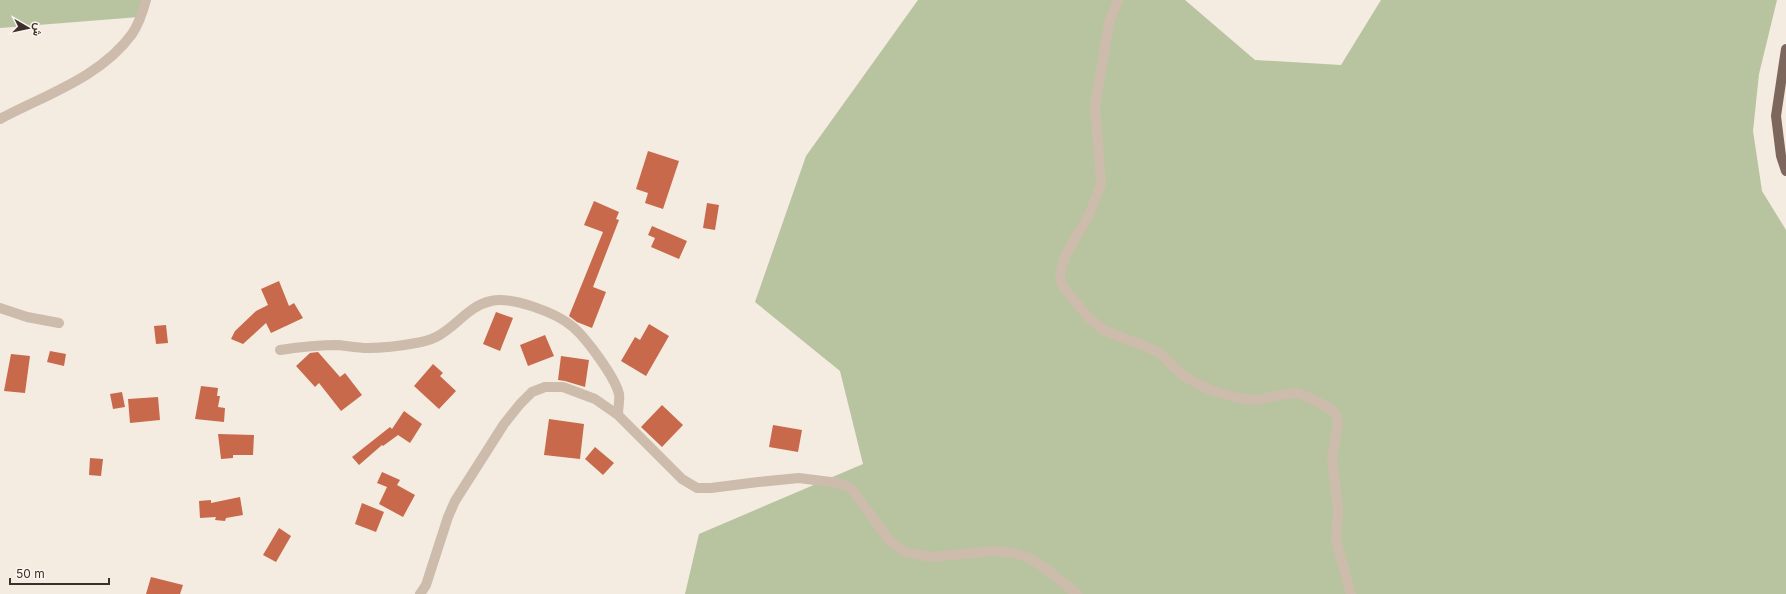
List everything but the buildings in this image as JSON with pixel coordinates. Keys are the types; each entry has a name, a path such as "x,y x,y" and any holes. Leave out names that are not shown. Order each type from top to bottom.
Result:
{"main road":[{"path":"1786,49 1776,116 1782,156 1786,171"}],"street":[{"path":"0,119 67,86 101,65 122,46 133,33 146,0"},
{"path":"1118,0 1110,22 1094,106 1101,184 1089,215 1066,254 1060,278 1063,287 1090,319 1105,331 1158,352 1185,377 1208,390 1237,398 1258,400 1296,393 1331,408 1336,415 1338,424 1332,459 1338,509 1336,541 1351,594"},
{"path":"280,350 339,345 367,348 417,343 435,338 467,312 480,305 499,300 515,301 531,306 561,320 572,326 585,339 604,366 616,387 619,399 618,415"},
{"path":"0,308 27,317 59,323"},
{"path":"420,594 426,585 455,501 504,424 532,392 546,387 563,387 595,399 618,415 682,479 697,488 712,488 799,478 838,483 851,488 889,540 905,552 931,557 993,551 1014,553 1029,558 1045,568 1077,594"}],"green space":[{"path":"0,0 142,0 139,17 0,28"},
{"path":"918,0 1185,0 1255,60 1341,65 1381,0 1777,0 1759,74 1753,131 1762,191 1786,230 1786,594 685,594 699,534 863,464 840,371 755,302 806,156"}]}
